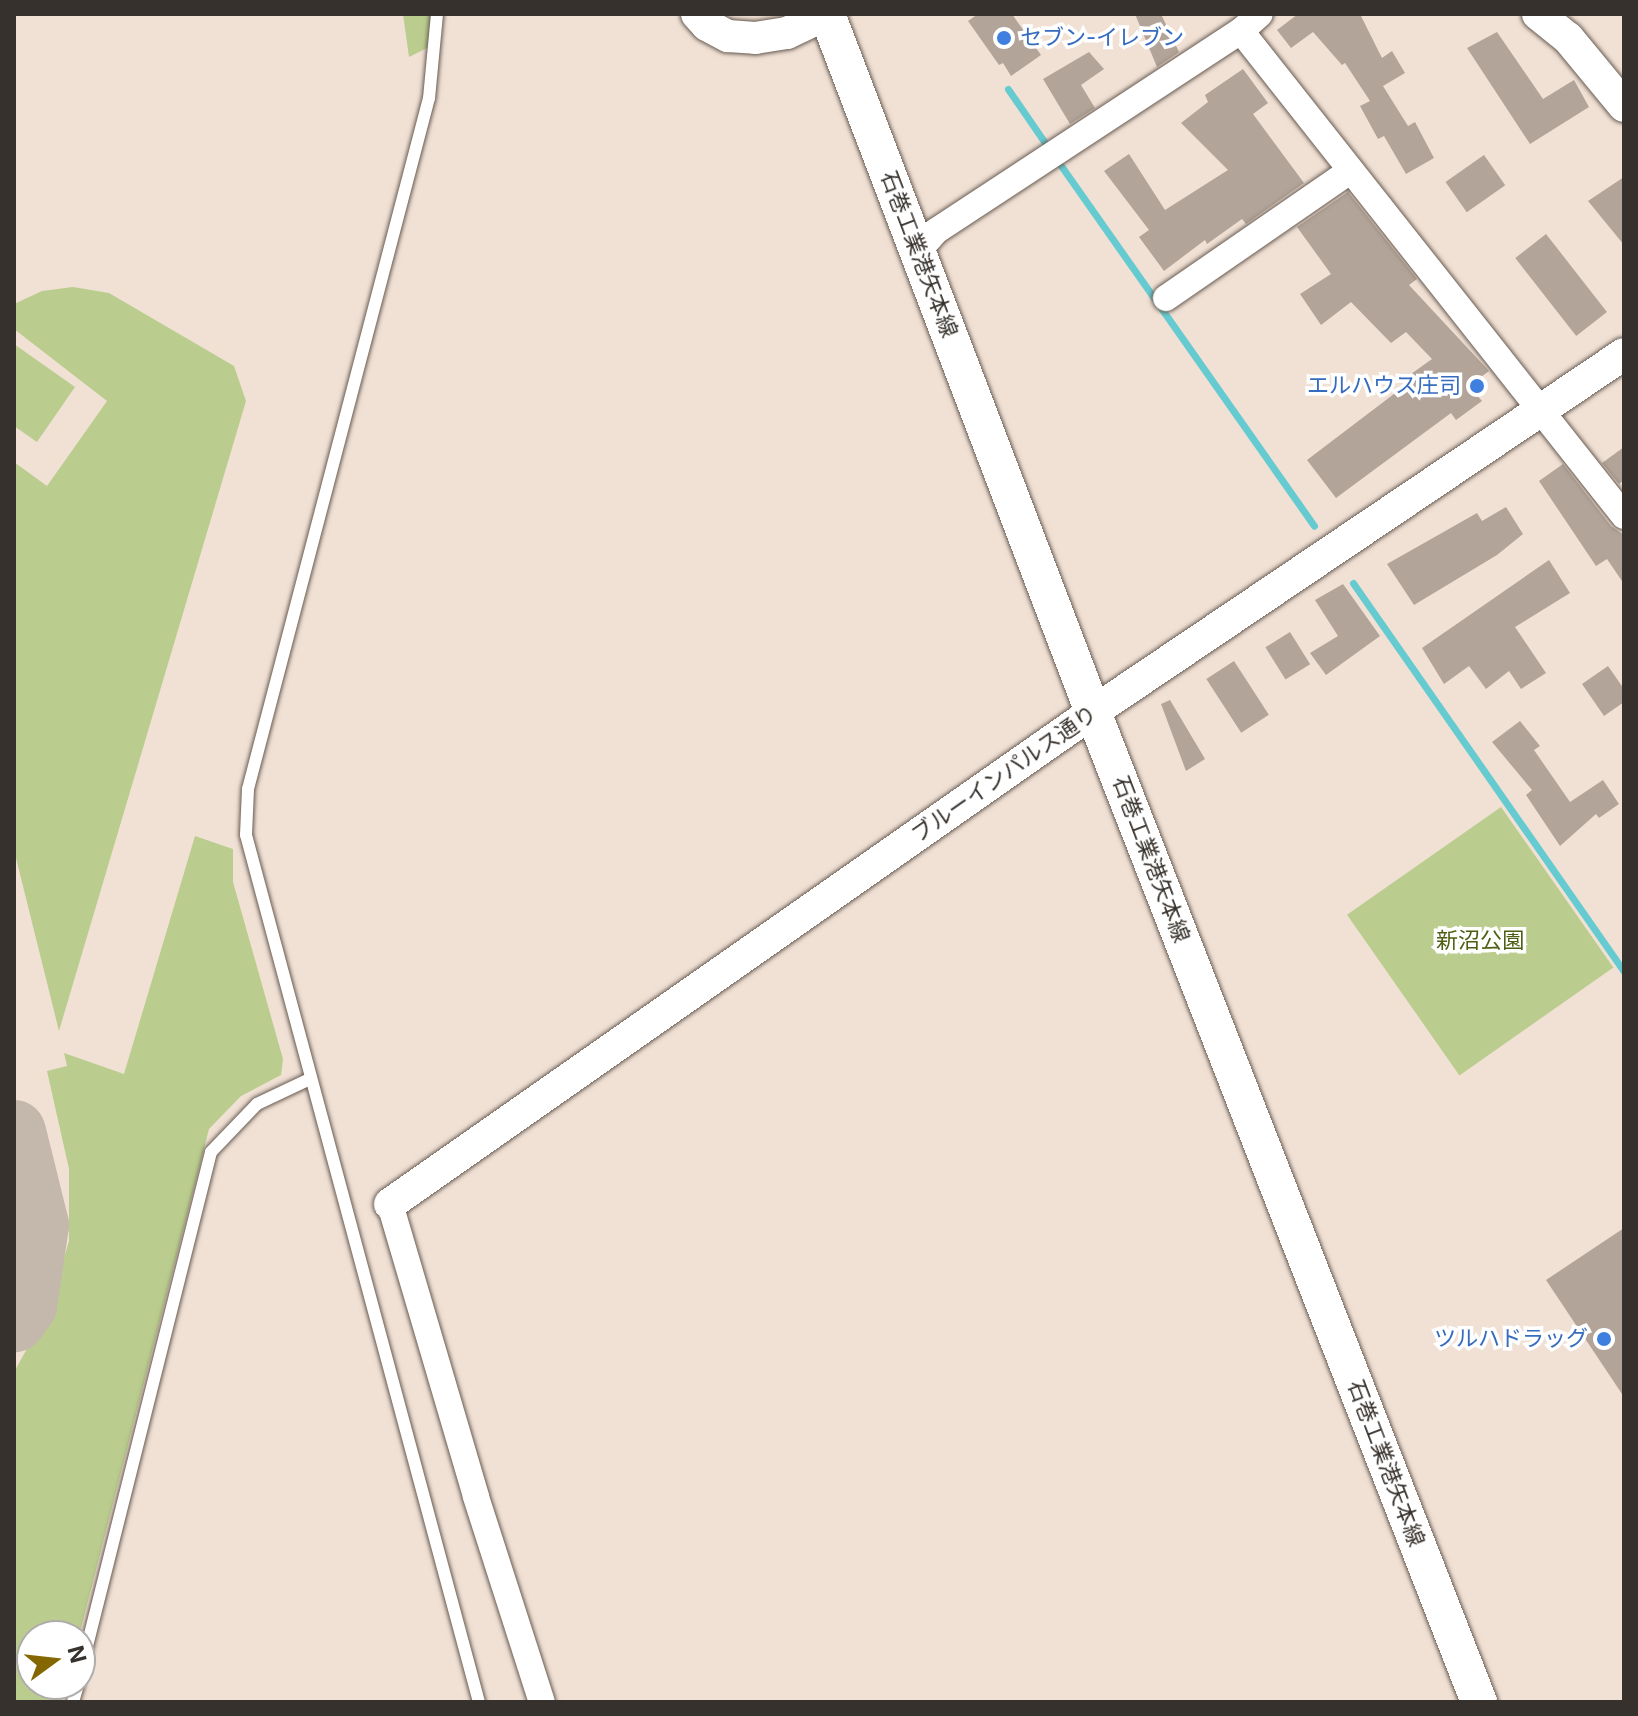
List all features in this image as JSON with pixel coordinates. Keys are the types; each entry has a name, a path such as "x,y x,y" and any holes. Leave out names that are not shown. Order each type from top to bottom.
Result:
{"main road":[{"name":"石巻工業港矢本線","path":"827,14 1093,712 1479,1702"}],"street":[{"path":"697,14 707,25 728,36 755,38 787,33 827,14"},
{"path":"1538,14 1568,38 1624,106"},
{"path":"919,250 936,231 1251,22 1350,171 1624,516"},
{"path":"1166,298 1350,171"},
{"name":"ブルーインパルス通り","path":"390,1204 1093,712 1624,354"},
{"path":"390,1204 471,1482 542,1702"}],"lane":[{"path":"437,14 429,98 248,789 249,847 479,1702"},
{"path":"94,1620 211,1152 257,1104 310,1079"}],"green space":[{"path":"403,14 433,14 431,46 409,57"},
{"path":"73,287 109,293 234,366 246,401 59,1031 14,850 14,462 47,486 107,401 14,329 14,304 42,291"},
{"path":"14,344 75,387 37,442 14,426"},
{"name":"新沼公園","path":"1501,807 1613,968 1459,1075 1347,915"},
{"path":"195,836 233,849 233,882 283,1059 281,1075 241,1096 209,1129 83,1620 16,1620 16,1700 62,1702 14,1702 14,1372 49,1309 69,1241 69,1169 47,1071 67,1066 64,1053 124,1074"}],"building":[{"name":"セブン-イレブン","path":"978,14 1012,14 1041,55 1011,76 1003,63 999,65 968,21"},
{"path":"1135,14 1161,14 1179,52 1157,67"},
{"path":"1298,14 1360,14 1382,58 1392,51 1405,73 1383,86 1408,126 1415,122 1434,158 1406,174 1384,136 1378,139 1360,106 1370,101 1345,63 1342,65 1313,32 1291,48 1277,30"},
{"path":"1497,32 1543,99 1574,80 1589,107 1530,144 1467,48"},
{"path":"1089,52 1104,69 1081,85 1095,108 1070,124 1043,79"},
{"path":"1243,69 1268,103 1253,114 1304,183 1246,224 1242,219 1207,244 1205,240 1164,271 1139,237 1149,230 1104,171 1129,154 1165,210 1228,170 1181,123 1208,102 1205,95"},
{"path":"1484,155 1505,185 1467,212 1445,182"},
{"path":"1624,177 1624,245 1588,201"},
{"path":"1348,192 1417,279 1409,285 1489,371 1469,386 1482,401 1456,420 1451,413 1336,498 1307,460 1415,378 1411,374 1432,359 1406,332 1391,343 1351,302 1321,325 1300,294 1331,274 1297,227"},
{"path":"1546,234 1607,312 1576,336 1515,258"},
{"path":"1624,447 1624,480 1619,484 1602,463"},
{"path":"1563,464 1611,526 1624,535 1624,584 1607,559 1596,566 1539,481"},
{"path":"1506,507 1523,534 1497,555 1414,605 1387,564 1477,513 1482,521"},
{"path":"1549,560 1570,593 1515,627 1546,673 1521,689 1509,671 1486,689 1469,666 1444,684 1422,648"},
{"path":"1343,584 1380,636 1326,675 1310,653 1338,636 1315,600"},
{"path":"1290,632 1310,664 1286,680 1265,647"},
{"path":"1234,661 1269,715 1241,733 1206,679"},
{"path":"1608,666 1624,689 1624,702 1604,716 1582,684"},
{"path":"1170,700 1205,759 1186,771 1161,704"},
{"path":"1520,721 1540,746 1534,750 1570,802 1603,780 1619,804 1599,818 1596,814 1560,846 1526,795 1532,790 1492,742"},
{"name":"ツルハドラッグ","path":"1624,1228 1624,1397 1546,1280"}],"waterway":[{"path":"1008,89 1050,150"},
{"path":"1057,160 1314,526"},
{"path":"1353,583 1624,971"}],"taxiway":[{"path":"14,1132 37,1225 25,1305 14,1320"}],"place":[{"name":"セブン-イレブン","path":"1004,38"},
{"name":"エルハウス庄司","path":"1477,386"},
{"name":"ツルハドラッグ","path":"1604,1339"}]}
